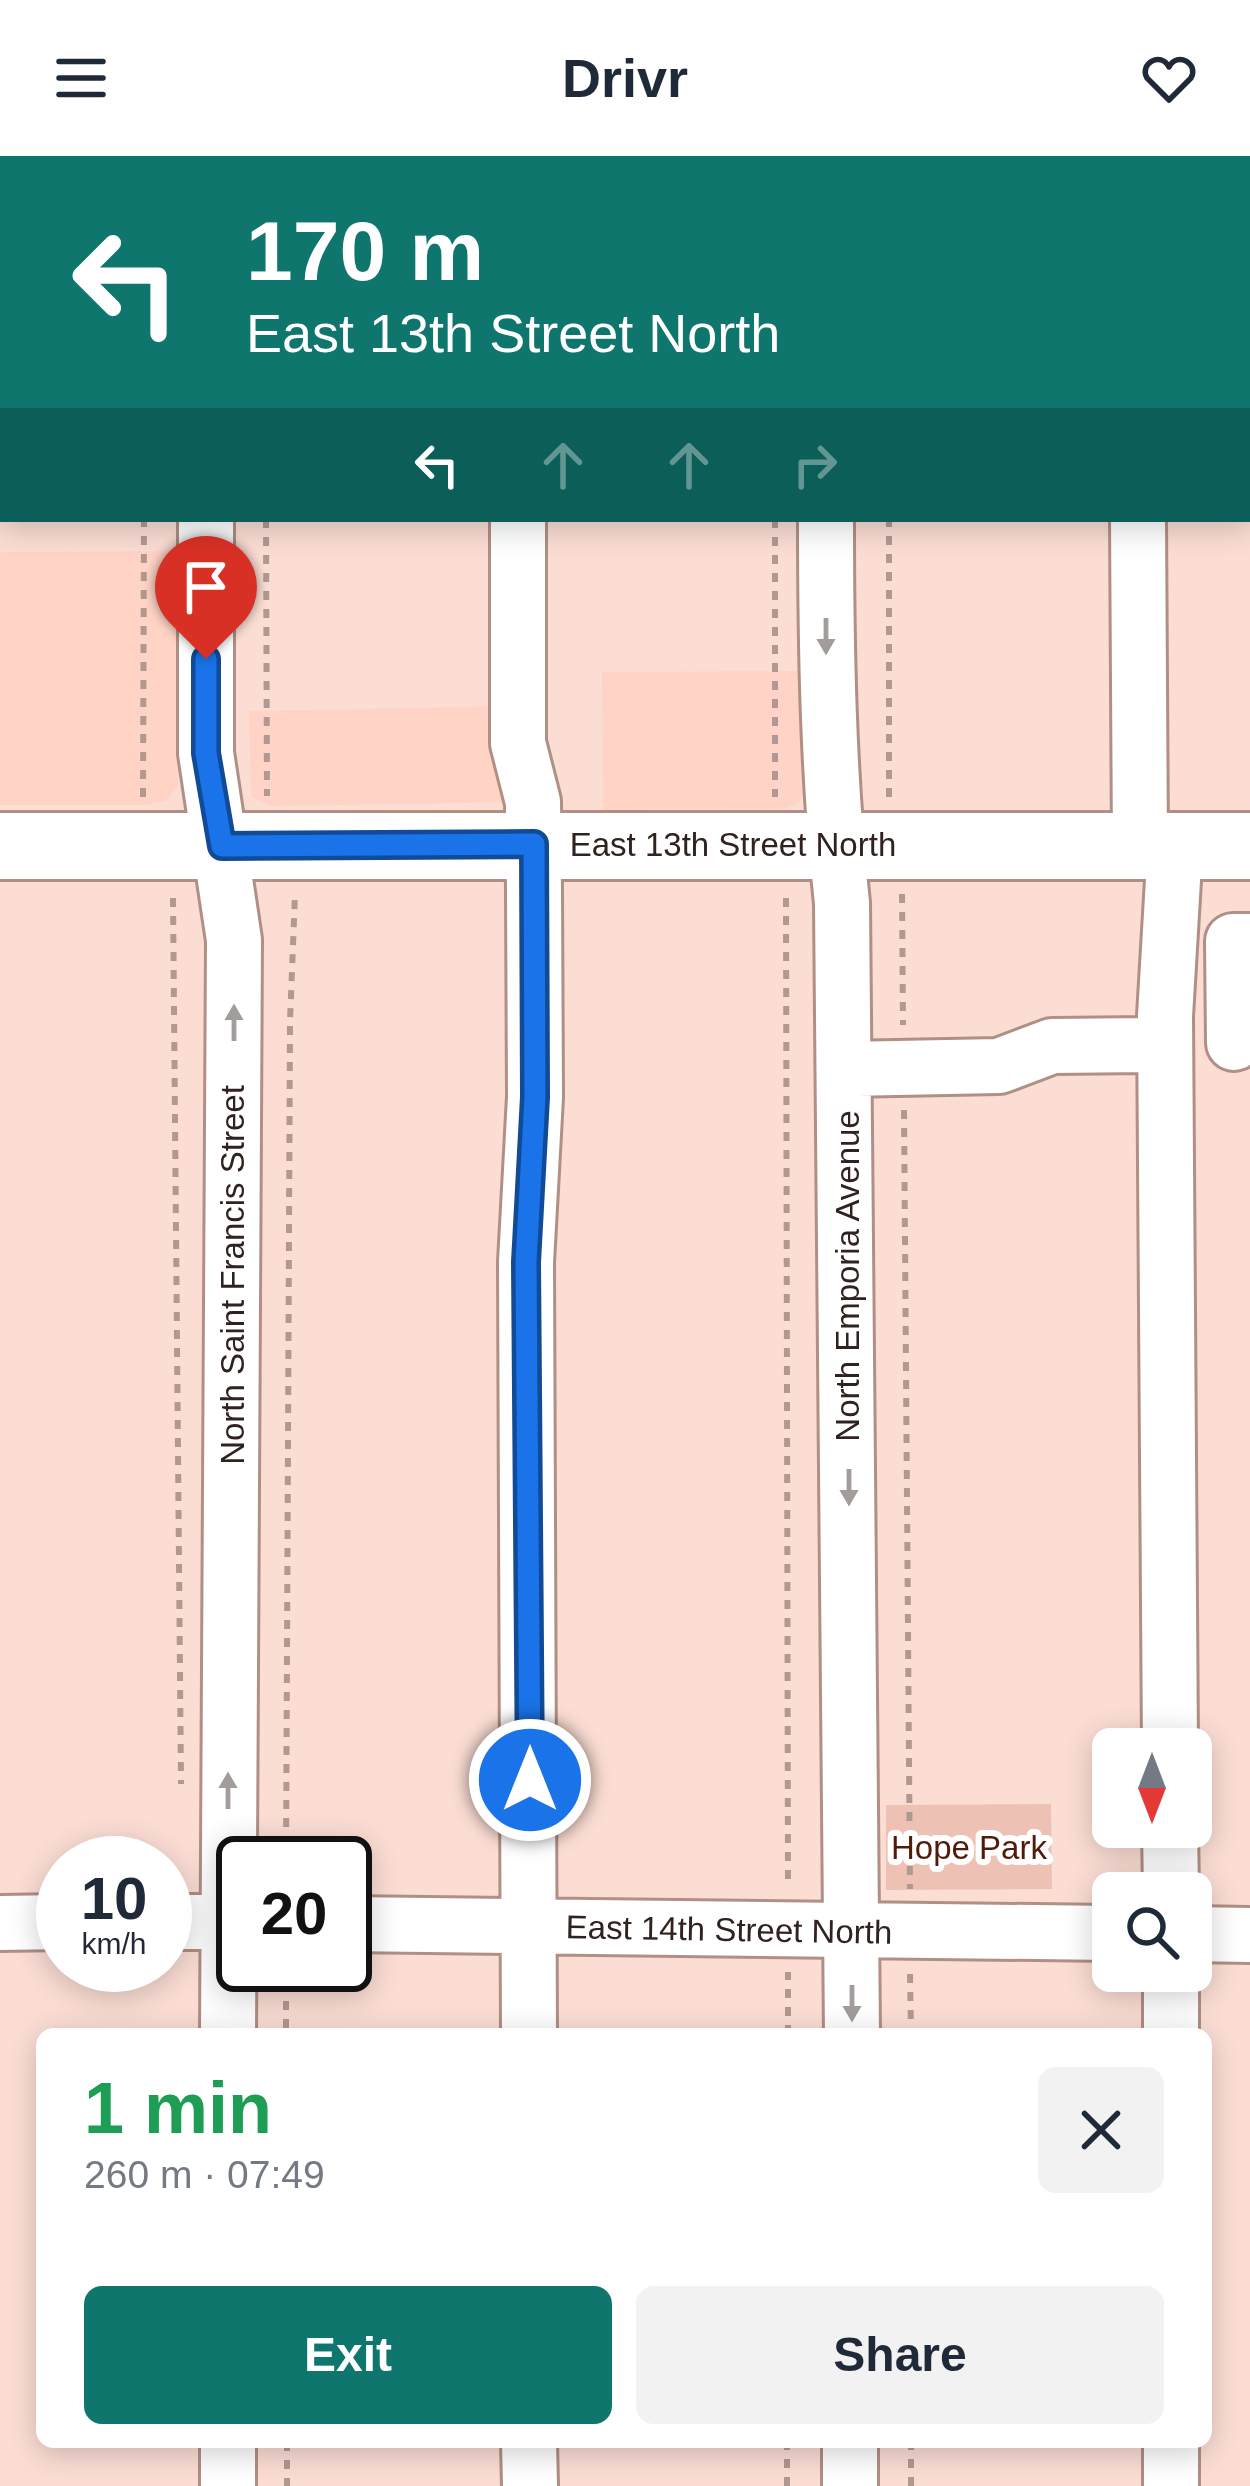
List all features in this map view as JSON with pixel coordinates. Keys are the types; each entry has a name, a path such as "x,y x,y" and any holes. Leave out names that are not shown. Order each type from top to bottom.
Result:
{"main road":[{"name":"East 13th Street North","path":"0,846 244,823 534,844 1250,847"}],"street":[{"name":"North Saint Francis Street","path":"206,522 206,753 244,823 235,940 236,1836"},
{"path":"518,522 518,743 533,802 534,844 535,1097 526,1262 529,2028"},
{"name":"North Emporia Avenue","path":"826,522 826,662 834,844 842,903 845,1069 852,2028"},
{"path":"1138,522 1165,1016 1170,1728"},
{"path":"1234,1043 1233,941 1250,941"},
{"path":"845,1069 999,1066 1052,1046 1146,1045"},
{"path":"0,1923 36,1922"},
{"name":"East 14th Street North","path":"372,1924 1092,1934"},
{"path":"1212,1934 1250,1935"},
{"name":"North Saint Francis Street","path":"228,2028 231,1992"},
{"path":"1172,1992 1172,2028"},
{"path":"228,2448 228,2486"},
{"path":"530,2448 530,2486"},
{"path":"850,2448 850,2486"},
{"path":"1172,2448 1172,2486"}],"path":[{"path":"143,801 144,522"},
{"path":"244,823 266,522"},
{"path":"775,522 775,802"},
{"path":"889,522 889,802"},
{"path":"172,890 181,1787"},
{"path":"786,890 788,2028"},
{"path":"902,890 910,2028"},
{"path":"286,1992 286,2028"},
{"path":"287,2448 287,2486"},
{"path":"787,2448 787,2486"},
{"path":"910,2448 910,2486"}],"shaded area":[{"path":"182,551 178,785 166,801 146,805 0,805 0,552"},
{"path":"807,671 807,788 800,802 784,809 603,810 602,672"},
{"path":"516,706 518,802 270,806 251,796 249,711"}],"green space":[{"name":"Hope Park","path":"1051,1804 1052,1889 886,1890 886,1805"}],"route":[{"path":"206,659 206,753 222,846 534,844 535,1097 526,1262 530,1780"}]}
